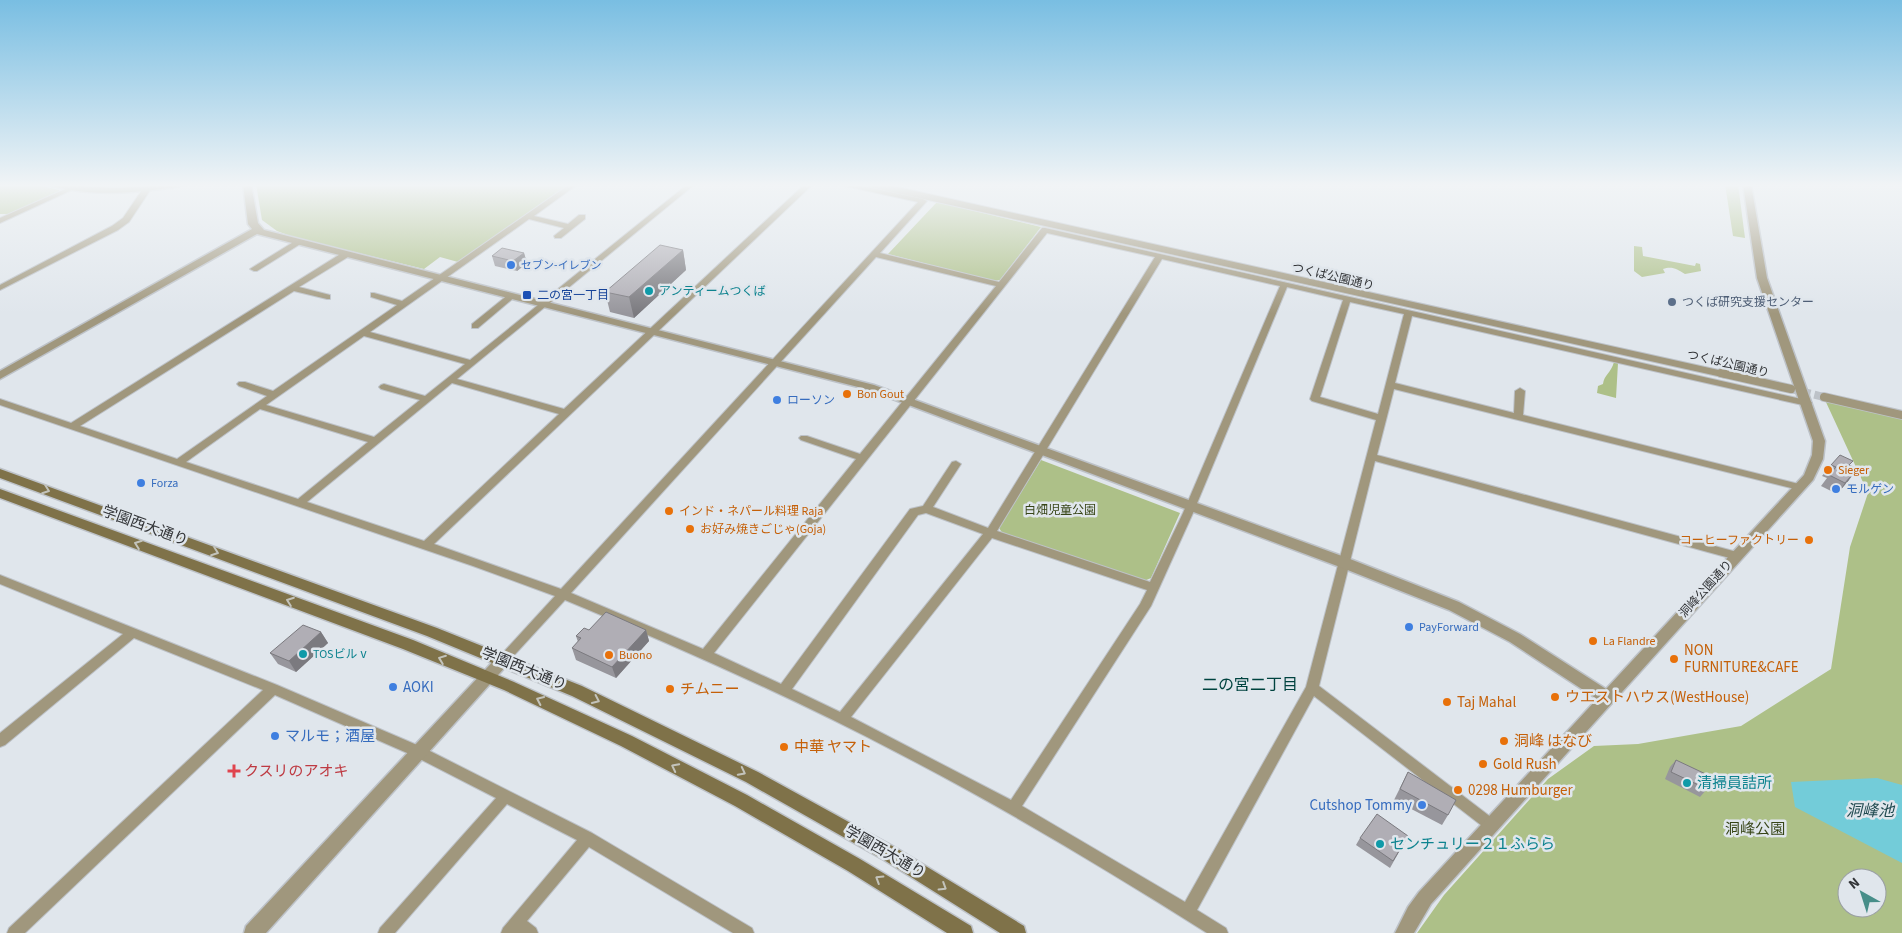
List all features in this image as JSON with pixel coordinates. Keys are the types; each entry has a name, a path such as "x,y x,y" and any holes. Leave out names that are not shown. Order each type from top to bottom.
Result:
{"main road":[{"name":"学園西大通り","path":"0,473 503,660 632,717 752,777 890,854 1017,933"},
{"name":"学園西大通り","path":"0,493 488,676 600,728 736,798 872,874 964,933"}],"street":[{"path":"0,288 116,228"},
{"path":"178,463 512,228"},
{"path":"558,236 569,228"},
{"path":"298,502 638,228"},
{"path":"425,546 762,228"},
{"path":"253,933 899,228"},
{"name":"つくば公園通り","path":"1063,228 1790,390"},
{"name":"洞峰公園通り","path":"1404,933 1414,913 1425,898 1809,477 1820,453 1819,441 1762,278 1754,228"},
{"path":"0,376 257,230 345,255 852,381 908,400 1345,563 1454,606 1515,638 1608,697"},
{"path":"705,654 1045,230 1807,403"},
{"path":"254,269 298,243"},
{"path":"875,254 1001,286"},
{"path":"72,427 345,255"},
{"path":"843,718 990,533 1160,256"},
{"path":"1013,808 1145,606 1191,506 1284,285"},
{"path":"293,288 327,297"},
{"path":"374,295 404,304"},
{"path":"474,326 512,296"},
{"path":"1347,299 1314,399 1381,418"},
{"path":"1188,912 1312,688 1409,312"},
{"path":"363,333 470,363"},
{"path":"450,380 567,413"},
{"path":"242,384 275,395"},
{"path":"1390,385 1799,487"},
{"path":"384,387 426,399"},
{"path":"1518,417 1520,391"},
{"path":"1824,397 1902,415"},
{"path":"0,402 298,502 563,594 705,654 843,718 1013,808 1221,933"},
{"path":"260,406 374,441"},
{"path":"804,438 862,458"},
{"path":"1372,457 1737,556"},
{"path":"926,509 956,464"},
{"path":"783,690 914,512 926,509 990,533 1154,588"},
{"path":"3,584 273,689 419,752 587,838 747,933"},
{"path":"0,741 132,633"},
{"path":"1312,688 1491,825"},
{"path":"14,933 273,689"},
{"path":"385,933 506,796"},
{"path":"531,933 512,928 587,838"}],"green space":[{"path":"272,228 507,228 458,262 440,257 424,269 293,237"},
{"path":"913,228 1041,228 1000,280 994,281 888,254"},
{"path":"1732,228 1744,228 1745,238 1733,236"},
{"path":"1634,246 1642,247 1643,256 1695,266 1696,263 1700,264 1701,271 1685,274 1677,269 1669,268 1663,269 1665,273 1642,277 1634,271"},
{"path":"1614,362 1618,363 1616,398 1597,393 1598,386 1603,384"},
{"name":"洞峰公園","path":"1825,400 1902,419 1902,933 1417,933 1444,895 1548,779 1594,746 1638,744 1741,726 1831,669 1850,547 1868,493"},
{"name":"白畑児童公園","path":"1041,460 1180,513 1151,578 1144,581 1003,534 999,528"}],"water":[{"name":"洞峰池","path":"1877,778 1902,785 1902,863 1795,807 1791,782"}],"building":[{"path":"660,245 683,250 629,297 605,292"},
{"path":"502,248 524,253 513,261 492,256"},
{"path":"1840,455 1853,461 1849,465 1857,469 1845,483 1829,475 1836,467 1831,465"},
{"name":"Buono","path":"606,612 646,630 612,667 572,648 581,638 576,636 584,628 589,630"},
{"path":"303,625 321,632 289,661 270,653"},
{"path":"1676,760 1712,777 1707,789 1671,772"},
{"path":"1408,772 1456,800 1448,815 1400,789"},
{"name":"センチュリー２１ふらら","path":"1377,814 1408,836 1393,861 1360,838"}],"tunnel":[{"path":"1791,389 1824,397"}],"place":[{"name":"セブン-イレブン","path":"511,265"},
{"name":"アンティームつくば","path":"649,291"},
{"name":"二の宮一丁目","path":"527,295"},
{"name":"つくば研究支援センター","path":"1672,302"},
{"name":"Bon Gout","path":"847,394"},
{"name":"ローソン","path":"777,400"},
{"name":"Sieger","path":"1828,470"},
{"name":"Forza","path":"141,483"},
{"name":"モルゲン","path":"1836,489"},
{"name":"インド・ネパール料理 Raja","path":"669,511"},
{"name":"お好み焼きごじゃ(Goja)","path":"690,529"},
{"name":"コーヒーファクトリー","path":"1809,540"},
{"name":"PayForward","path":"1409,627"},
{"name":"La Flandre","path":"1593,641"},
{"name":"TOSビルⅴ","path":"303,654"},
{"name":"Buono","path":"609,655"},
{"name":"NON FURNITURE&CAFE","path":"1674,659"},
{"name":"AOKI","path":"393,687"},
{"name":"チムニー","path":"670,689"},
{"name":"ウエストハウス(WestHouse)","path":"1555,697"},
{"name":"Taj Mahal","path":"1447,702"},
{"name":"マルモ；酒屋","path":"275,736"},
{"name":"洞峰 はなび","path":"1504,741"},
{"name":"中華 ヤマト","path":"784,747"},
{"name":"Gold Rush","path":"1483,764"},
{"name":"クスリのアオキ","path":"234,771"},
{"name":"清掃員詰所","path":"1687,783"},
{"name":"0298 Humburger","path":"1458,790"},
{"name":"Cutshop Tommy","path":"1422,805"},
{"name":"センチュリー２１ふらら","path":"1380,844"}],"district":[{"name":"二の宮二丁目","path":"1250,685"}]}
